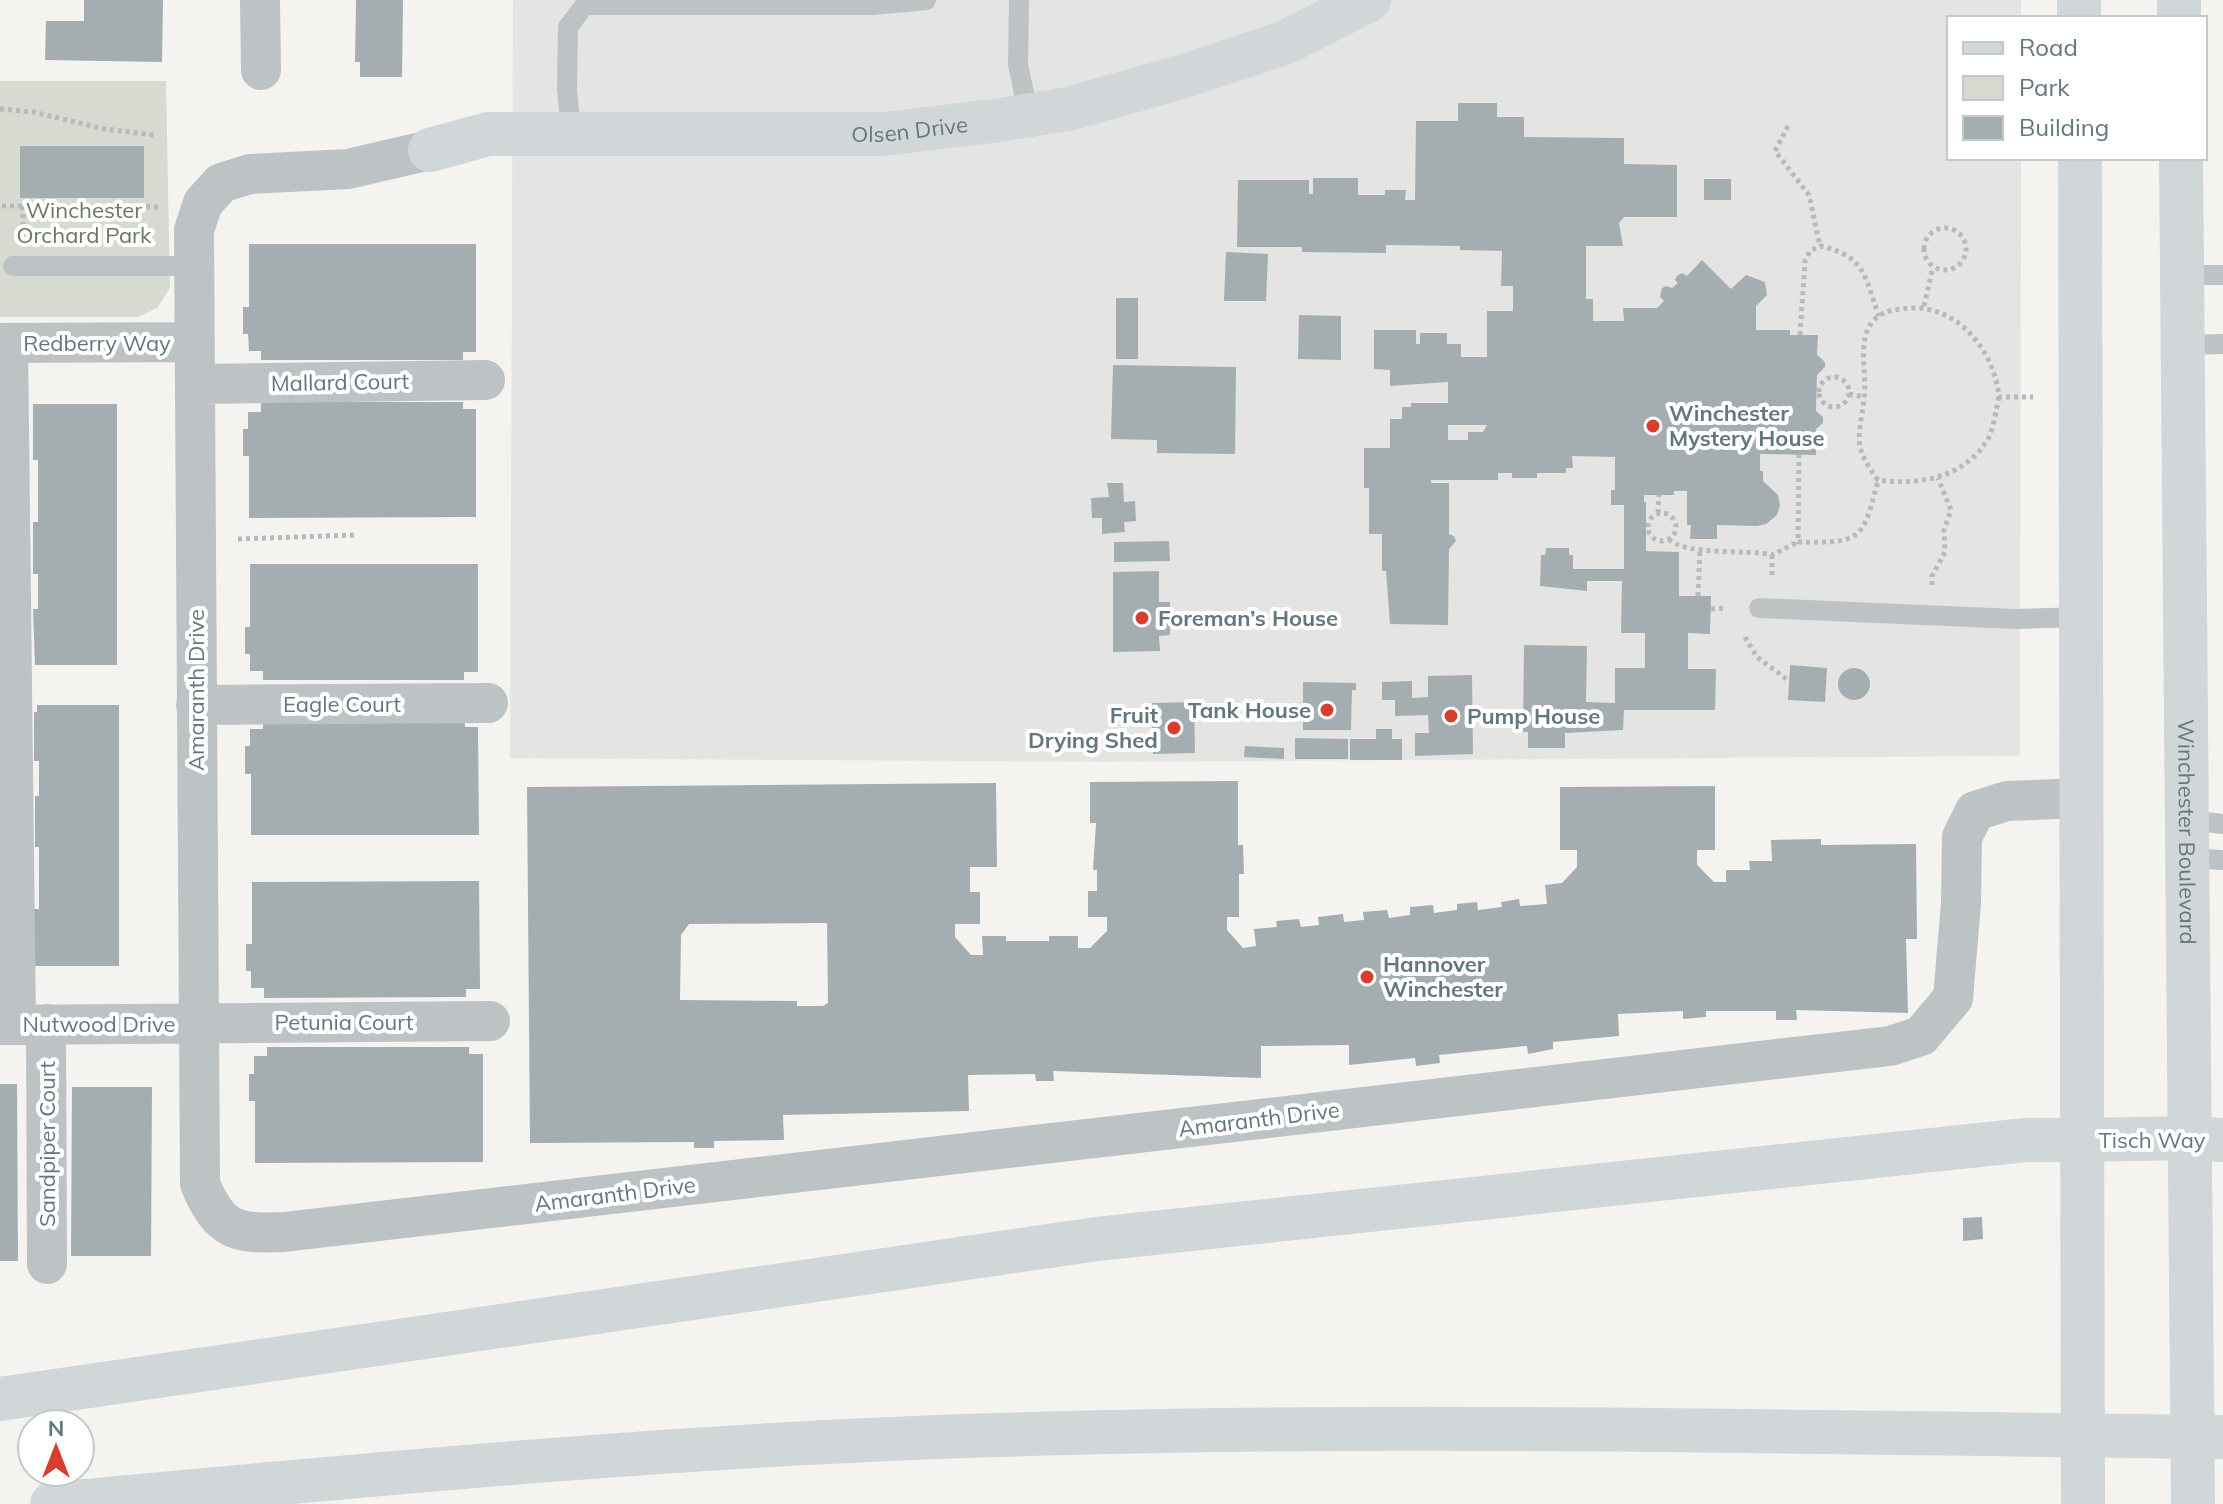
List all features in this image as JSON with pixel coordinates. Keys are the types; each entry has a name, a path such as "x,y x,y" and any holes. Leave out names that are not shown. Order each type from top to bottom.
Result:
{"main road":[{"name":"Olsen Drive","path":"430,150 488,134 884,134 1029,116 1082,105 1181,77 1284,43 1369,0"},
{"path":"2080,160 2083,1504"},
{"name":"Winchester Boulevard","path":"2181,160 2203,275 2207,1139 2191,1221 2193,1504"},
{"name":"Tisch Way","path":"0,1399 1097,1239 2026,1140 2207,1139"},
{"path":"52,1504 712,1448 996,1435 1292,1429 2223,1437"}],"street":[{"path":"260,0 261,70"},
{"name":"Amaranth Drive","path":"430,150 348,169 250,174 221,183 203,203 194,230 200,1184 212,1212 229,1225 252,1234 347,1225 1874,1048 1921,1036 1953,998 1961,903 1962,837 1975,811 2007,801 2082,798"},
{"name":"Redberry Way","path":"4,343 195,342"},
{"name":"Sandpiper Court","path":"4,343 21,1024 47,1264"},
{"name":"Mallard Court","path":"195,384 485,380"},
{"name":"Eagle Court","path":"196,705 488,703"},
{"name":"Petunia Court","path":"198,1023 490,1021"},
{"name":"Nutwood Drive","path":"21,1024 198,1023"}],"lane":[{"path":"571,133 567,89 568,27 585,5 873,5 926,0"},
{"path":"1019,0 1018,65 1029,116"},
{"path":"13,266 194,266"},
{"path":"1752,615 2081,617"}],"path":[{"path":"0,109 33,112 105,129 154,135"},
{"path":"1788,126 1775,151 1809,195 1820,246"},
{"path":"2,206 165,208"},
{"path":"1924,306 1933,267 1925,256 1928,237 1940,229 1959,232 1967,244 1961,265 1948,271 1933,267"},
{"path":"1800,335 1805,261 1810,251 1820,246 1850,254 1862,271 1879,316"},
{"path":"1924,306 1958,323 1973,337 1987,355 1996,375 1999,397 1988,438 1953,471 1938,478 1899,483 1878,480 1863,461 1858,441 1865,397 1865,344 1872,322 1879,316 1887,311 1924,306"},
{"path":"1834,377 1848,384 1849,394 1841,405 1832,406 1824,402 1818,391 1825,380 1834,377"},
{"path":"1849,394 1865,397"},
{"path":"1999,397 2033,397"},
{"path":"1798,542 1799,454"},
{"path":"1934,615 1932,576 1945,552 1944,530 1951,510 1938,478"},
{"path":"1659,495 1658,513 1649,522 1650,532 1656,539 1669,539 1677,547 1772,555 1798,542 1818,544 1851,540 1869,517 1878,480"},
{"path":"1658,513 1667,514 1674,520 1675,532 1669,539"},
{"path":"237,539 355,535"},
{"path":"1698,596 1700,549"},
{"path":"1752,615 1745,638 1757,657 1789,681"}],"shaded area":[{"path":"513,0 2021,0 2021,16 1947,16 1947,160 2021,160 2020,756 1105,762 510,758"}],"green space":[{"name":"Winchester Orchard Park","path":"0,81 166,81 170,288 157,308 138,317 0,317"}],"building":[{"path":"84,0 163,0 162,62 45,60 46,21 84,21"},
{"path":"356,0 403,0 402,77 360,77 360,62 355,62"},
{"name":"Winchester Mystery House","path":"1458,103 1497,103 1497,117 1524,117 1524,137 1624,138 1624,164 1677,165 1677,217 1624,217 1619,223 1623,246 1586,246 1586,299 1593,299 1593,321 1624,321 1623,308 1657,308 1664,301 1660,297 1662,288 1672,288 1678,283 1675,280 1677,276 1682,273 1687,276 1702,260 1731,289 1746,275 1765,282 1767,295 1756,306 1756,330 1790,330 1790,335 1818,335 1817,355 1825,362 1825,367 1817,375 1816,411 1823,417 1823,423 1816,429 1816,455 1760,454 1763,481 1778,495 1780,505 1777,515 1766,524 1757,526 1717,525 1717,539 1690,539 1687,491 1674,491 1674,495 1644,495 1646,551 1679,552 1679,596 1711,596 1710,634 1688,633 1688,669 1716,669 1715,710 1624,710 1623,730 1565,733 1565,748 1528,748 1528,732 1523,732 1524,645 1587,646 1586,702 1615,703 1615,668 1645,668 1645,633 1621,633 1622,581 1587,581 1587,591 1540,586 1541,555 1545,555 1546,548 1569,548 1569,555 1573,555 1573,569 1624,569 1624,505 1611,505 1611,490 1615,490 1615,457 1572,456 1573,468 1566,468 1566,473 1537,473 1537,478 1512,478 1512,473 1498,473 1498,480 1431,480 1431,483 1449,483 1449,534 1456,541 1449,549 1448,625 1390,624 1386,571 1382,571 1382,534 1369,534 1369,488 1364,488 1364,448 1390,448 1390,419 1402,419 1402,407 1411,407 1411,403 1448,403 1448,382 1390,386 1390,370 1374,369 1374,330 1416,330 1416,344 1420,344 1420,333 1447,333 1447,344 1461,344 1461,357 1487,357 1487,311 1513,311 1513,286 1501,286 1502,251 1460,250 1460,246 1386,245 1386,253 1302,252 1302,247 1237,247 1238,180 1309,180 1309,194 1313,194 1313,178 1358,178 1358,195 1385,195 1385,190 1406,190 1405,200 1415,200 1416,121 1458,121","holes":["1448,425 1487,425 1483,432 1468,432 1468,440 1448,440"]},
{"path":"20,146 144,146 144,198 20,198"},
{"path":"1704,179 1731,179 1731,200 1704,200"},
{"path":"249,244 476,244 476,352 463,352 463,360 261,360 261,351 249,351 248,334 243,334 243,307 249,307"},
{"path":"1226,252 1268,254 1266,301 1224,301"},
{"path":"1116,298 1138,298 1138,359 1116,359"},
{"path":"1299,315 1341,316 1341,360 1298,359"},
{"path":"1113,365 1236,367 1235,454 1157,453 1157,440 1111,439"},
{"path":"261,402 463,402 463,409 476,409 476,517 249,518 249,456 243,456 243,429 248,429 248,412 261,412"},
{"path":"33,404 117,404 117,665 35,665 33,609 38,609 38,574 33,574 33,522 38,522 38,460 33,460"},
{"path":"1107,483 1123,483 1124,502 1135,501 1136,521 1124,522 1125,532 1102,534 1102,518 1092,518 1091,498 1109,497"},
{"path":"1169,541 1170,561 1114,562 1114,542"},
{"path":"250,564 478,564 478,672 464,672 464,680 263,680 263,671 250,671 250,654 245,654 245,627 250,627"},
{"name":"Foreman’s House","path":"1159,571 1159,602 1170,602 1170,635 1159,636 1160,651 1113,652 1113,572"},
{"path":"1790,665 1827,668 1825,702 1788,700"},
{"path":"1854,668 1865,673 1870,684 1865,695 1854,700 1843,695 1838,684 1843,673"},
{"name":"Pump House","path":"1472,675 1473,754 1415,756 1415,733 1429,733 1428,715 1395,716 1395,700 1382,700 1382,682 1412,681 1412,698 1428,697 1428,676"},
{"name":"Tank House","path":"1303,682 1356,683 1356,690 1352,690 1351,730 1303,730"},
{"name":"Fruit Drying Shed","path":"1194,702 1195,753 1153,754 1152,703"},
{"path":"37,705 119,705 119,966 34,966 34,909 39,909 35,796 39,796 39,761 34,761 34,712 37,712"},
{"path":"464,719 465,727 478,727 479,835 251,835 251,774 245,774 245,746 250,746 250,729 263,729 263,720"},
{"path":"1376,729 1392,729 1392,739 1402,739 1402,760 1350,760 1350,739 1376,739"},
{"path":"1295,738 1348,739 1348,759 1295,759"},
{"path":"1245,746 1284,748 1284,759 1244,757"},
{"name":"Hannover Winchester","path":"1238,781 1238,845 1243,845 1244,874 1239,874 1239,917 1227,917 1227,930 1243,948 1256,946 1254,929 1277,927 1276,921 1299,919 1301,927 1319,925 1318,917 1343,914 1344,922 1364,920 1363,912 1387,910 1389,918 1410,915 1410,907 1433,905 1434,913 1457,910 1457,904 1477,902 1478,910 1502,907 1501,902 1519,899 1520,906 1547,904 1545,885 1562,883 1577,867 1577,850 1560,850 1560,787 1715,786 1715,850 1697,850 1697,865 1714,882 1726,882 1726,870 1750,870 1749,861 1772,861 1771,840 1821,839 1821,845 1916,844 1917,939 1906,939 1908,1013 1796,1010 1797,1020 1776,1020 1776,1011 1706,1011 1706,1017 1683,1019 1683,1011 1618,1014 1619,1036 1553,1042 1553,1049 1528,1054 1527,1046 1439,1055 1440,1063 1416,1066 1415,1058 1349,1065 1349,1045 1261,1046 1261,1078 1053,1071 1054,1081 1036,1081 1035,1074 968,1075 969,1111 783,1115 784,1140 714,1141 714,1148 694,1148 694,1142 530,1143 527,787 996,783 997,867 970,867 970,892 980,892 980,924 955,924 955,937 971,955 983,955 982,936 1006,936 1006,941 1049,941 1049,936 1078,936 1078,948 1090,948 1107,931 1107,917 1088,917 1088,891 1097,891 1097,870 1093,870 1096,823 1090,823 1090,782","holes":["827,923 828,1003 823,1006 797,1006 797,1001 680,1000 681,935 689,924"]},
{"path":"479,881 480,989 466,989 466,997 264,998 264,988 251,988 251,971 246,971 246,944 252,944 252,882"},
{"path":"267,1047 469,1047 469,1054 483,1054 483,1162 255,1163 255,1101 249,1101 249,1074 254,1074 254,1056 267,1056"},
{"path":"0,1084 17,1084 18,1261 0,1261"},
{"path":"72,1087 152,1087 151,1256 71,1256"},
{"path":"1982,1217 1983,1239 1963,1241 1963,1218"}],"place":[{"name":"Winchester Mystery House","path":"1653,426"},
{"name":"Foreman’s House","path":"1142,618"},
{"name":"Tank House","path":"1327,710"},
{"name":"Pump House","path":"1451,716"},
{"name":"Fruit Drying Shed","path":"1174,728"},
{"name":"Hannover Winchester","path":"1367,977"}]}
